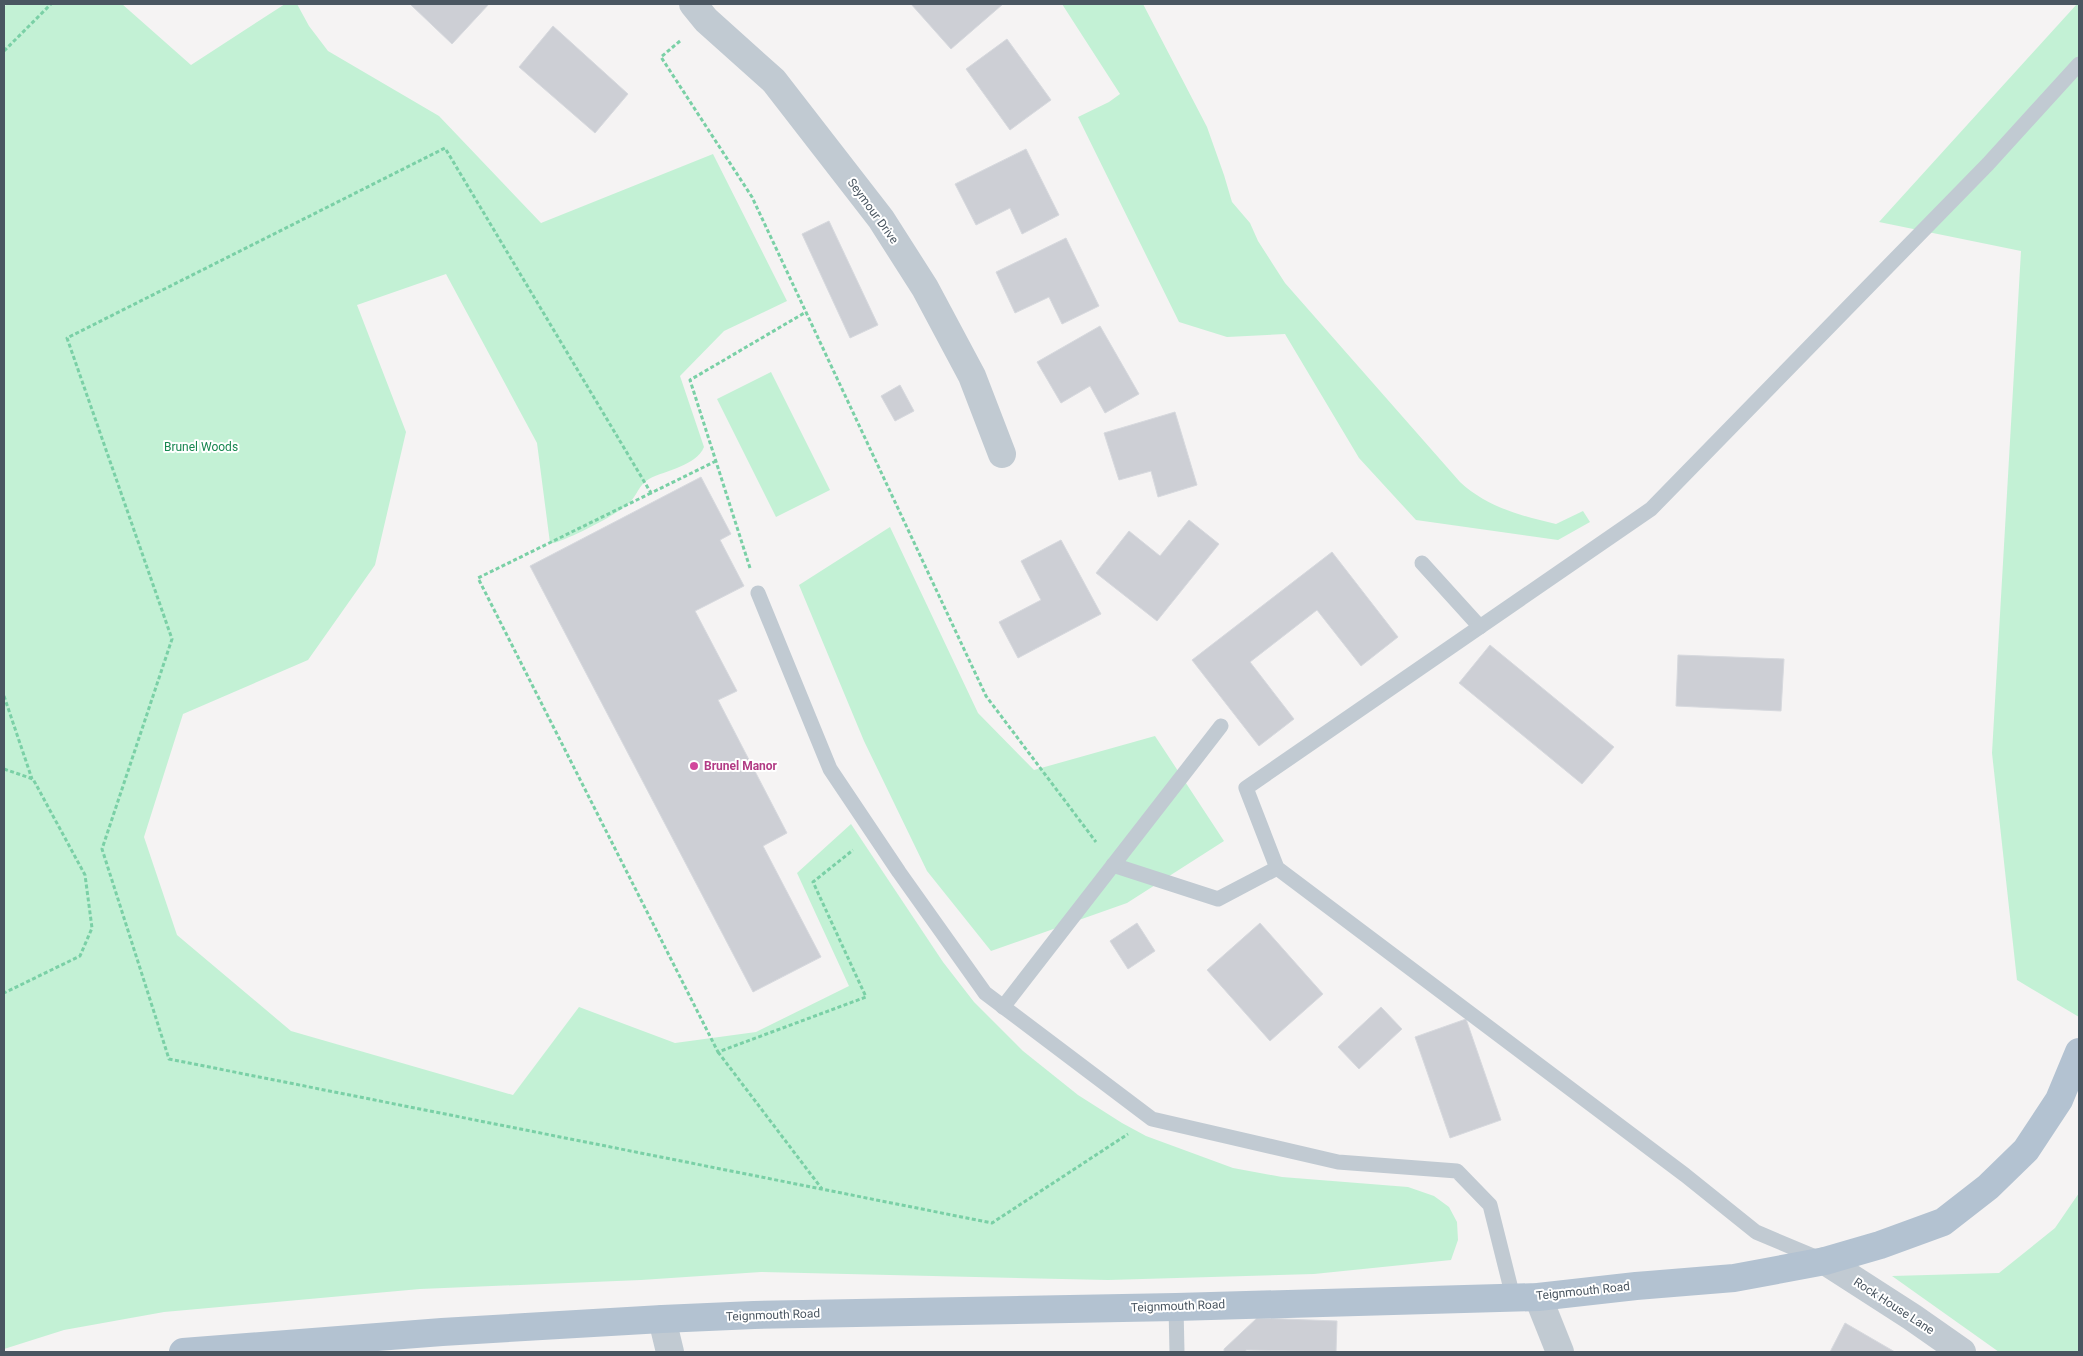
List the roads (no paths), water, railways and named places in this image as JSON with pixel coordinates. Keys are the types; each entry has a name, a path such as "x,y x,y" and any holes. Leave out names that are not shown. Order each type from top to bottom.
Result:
{"main road":[{"name":"Teignmouth Road","path":"183,1352 442,1332 662,1319 774,1314 1176,1307 1525,1297 1734,1278 1825,1261 1880,1245 1943,1222 1988,1187 2026,1150 2059,1100 2079,1052"}],"street":[{"name":"Seymour Drive","path":"699,12 774,81 881,219 925,288 972,376 1002,454"},
{"name":"Rock House Lane","path":"1825,1261 1962,1352"},
{"path":"1525,1297 1560,1352"},
{"path":"662,1319 670,1352"}],"lane":[{"path":"1825,1261 1756,1232 1685,1174 1277,868 1246,788 1651,509 1988,164 2079,64"},
{"path":"1422,563 1480,627"},
{"path":"758,593 830,769 985,994 1152,1119 1338,1162 1457,1171 1490,1205 1525,1297"},
{"path":"1002,1006 1221,726"},
{"path":"1112,865 1218,899 1277,868"},
{"path":"1176,1307 1176,1352"}],"place":[{"name":"Brunel Manor","path":"694,766"}],"park label":[{"name":"Brunel Woods","path":"201,447"}]}
